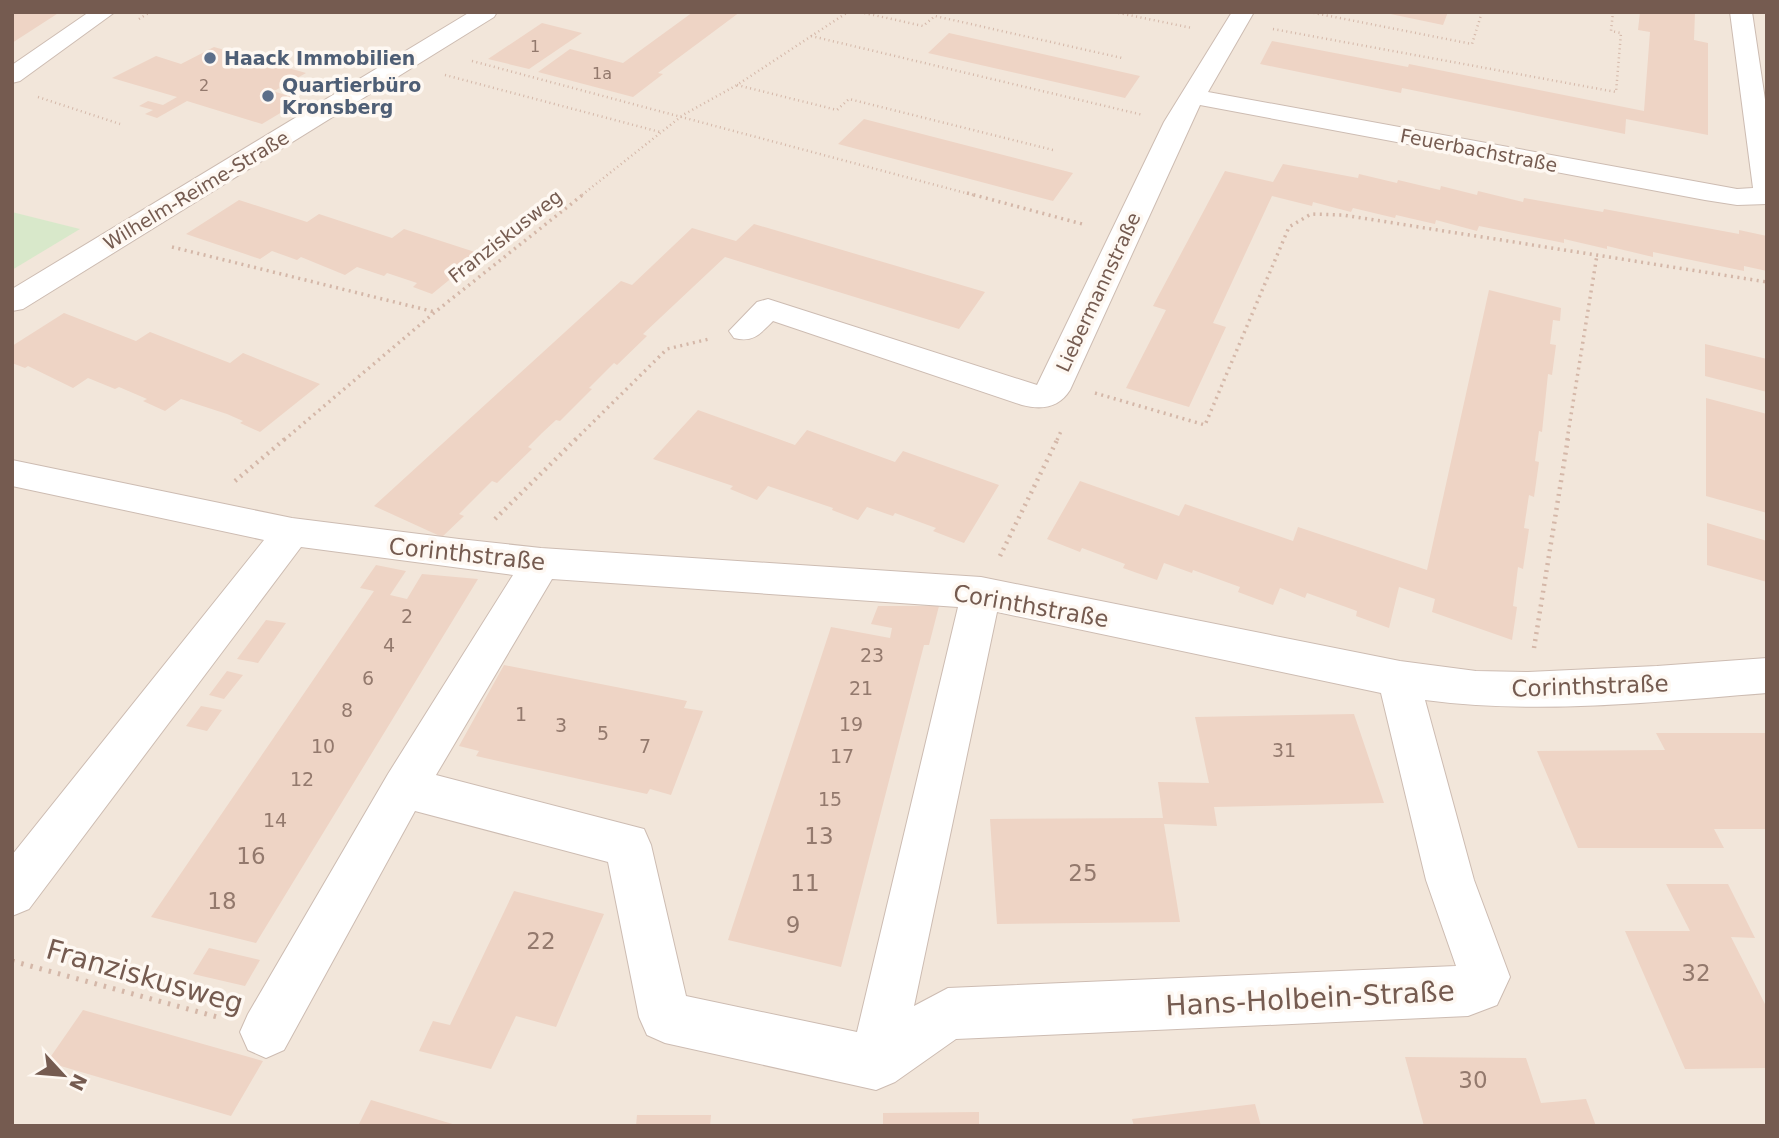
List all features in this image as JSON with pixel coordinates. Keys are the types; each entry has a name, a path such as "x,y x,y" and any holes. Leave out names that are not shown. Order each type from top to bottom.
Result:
{"street":[{"path":"13,75 104,12"},
{"name":"Wilhelm-Reime-Straße","path":"12,302 486,12"},
{"path":"1741,12 1763,180 1767,190"},
{"name":"Liebermannstraße","path":"745,331 768,309 1024,394 1051,389 1158,161 1192,96 1240,17"},
{"name":"Feuerbachstraße","path":"1192,96 1706,192 1737,197 1767,196"},
{"name":"Corinthstraße","path":"12,473 292,532 459,554 541,563 981,593 1400,679 1476,689 1528,690 1767,676"},
{"path":"12,893 292,532"},
{"path":"266,1032 404,788 541,563"},
{"path":"404,788 628,845 665,1017 876,1063 981,593"},
{"name":"Hans-Holbein-Straße","path":"876,1063 948,1014 1468,991 1479,987 1485,977 1451,880 1406,713 1400,679"}],"path":[{"name":"Franziskusweg","path":"202,513 238,479 435,312 661,132 683,115 737,85 848,12"},
{"path":"860,12 923,26 935,16 1122,58"},
{"path":"1114,12 1186,27"},
{"path":"1309,12 1472,44 1482,12"},
{"path":"1240,17 1396,54 1457,61 1616,92 1621,33 1611,31 1614,12"},
{"path":"810,36 1124,111"},
{"path":"427,49 683,115 1068,220"},
{"path":"402,64 661,132"},
{"path":"737,85 837,110 849,99 1053,150"},
{"path":"37,96 120,124"},
{"path":"1051,389 1205,425 1289,227 1311,214 1343,215 1767,282"},
{"path":"124,233 246,267 435,312"},
{"path":"1528,690 1597,255"},
{"path":"459,554 667,349 745,331"},
{"path":"981,593 1067,420 1051,389"},
{"name":"Franziskusweg","path":"12,961 181,1005 266,1032"}],"shaded area":[{"path":"12,12 1767,12 1767,1126 12,1126"}],"green space":[{"path":"12,212 80,229 12,270"}],"building":[{"path":"12,12 60,12 12,43"},
{"path":"693,12 740,12 658,73 663,74 633,97 538,72 570,49 623,63"},
{"path":"1381,12 1448,12 1443,25"},
{"path":"1640,12 1695,12 1694,40 1708,43 1708,135 1626,119 1625,134 1402,88 1401,93 1260,64 1272,41 1408,67 1409,64 1644,111 1650,32 1638,30"},
{"path":"542,23 582,33 529,69 488,59"},
{"path":"949,33 1140,76 1125,98 928,53"},
{"path":"214,47 306,73 276,90 266,89 302,100 262,124 187,101 157,118 145,114 153,110 139,106 148,101 163,105 177,97 112,78 156,56 181,64"},
{"path":"864,119 1073,173 1053,201 838,144"},
{"path":"1283,164 1358,178 1359,174 1440,190 1441,186 1477,195 1478,191 1523,202 1524,198 1603,212 1604,209 1739,234 1739,230 1767,236 1767,271 1744,266 1744,271 1653,252 1653,257 1607,246 1607,249 1564,239 1564,243 1479,226 1477,231 1436,220 1435,224 1353,208 1351,212 1313,202 1312,206 1272,196 1213,323 1226,327 1189,407 1126,388 1166,310 1153,306 1225,171 1273,182"},
{"path":"239,200 307,222 319,214 392,238 404,229 481,254 432,294 413,287 417,283 387,273 384,276 357,267 345,275 301,257 297,260 272,251 260,259 186,234"},
{"path":"754,224 985,292 959,329 725,257 643,334 647,336 617,365 614,363 560,421 556,420 542,433 528,447 532,449 497,483 492,481 459,514 464,516 442,537 374,506 621,281 632,285 692,228 736,241"},
{"path":"1489,290 1561,308 1560,321 1553,320 1550,344 1556,345 1552,375 1548,374 1542,432 1539,431 1535,461 1539,462 1534,497 1529,495 1524,528 1529,529 1523,569 1518,567 1513,606 1517,607 1512,640 1432,612 1435,599 1399,587 1389,628 1356,616 1357,611 1307,593 1305,598 1280,588 1273,605 1238,592 1240,587 1193,570 1192,573 1164,563 1157,580 1123,568 1125,564 1082,548 1080,552 1047,539 1080,481 1179,516 1185,504 1293,541 1298,527 1427,570"},
{"path":"64,313 136,341 150,332 230,363 243,353 320,384 260,432 227,414 181,399 165,411 143,401 147,399 119,387 115,389 88,378 73,388 28,366 25,368 12,363 12,346"},
{"path":"1705,344 1767,359 1767,392 1705,376"},
{"path":"1706,398 1767,414 1767,513 1706,496"},
{"path":"698,410 795,445 807,430 895,462 903,451 999,485 964,543 933,531 936,528 895,513 893,516 867,507 858,520 832,510 833,508 768,486 757,500 730,489 733,486 653,459"},
{"path":"1707,523 1767,541 1767,582 1707,565"},
{"path":"376,565 406,571 390,595 407,599 422,574 478,579 256,943 151,917 374,591 360,588"},
{"path":"878,606 939,606 929,645 924,645 841,967 728,940 831,627 890,638 892,628 871,624"},
{"path":"266,620 286,623 258,663 237,659"},
{"path":"504,665 687,701 684,708 703,711 671,795 650,789 647,794 476,756 479,751 459,746"},
{"path":"227,671 243,675 224,699 209,695"},
{"path":"201,706 222,710 207,731 186,726"},
{"path":"1354,714 1384,803 1214,807 1217,826 1164,824 1180,922 997,924 990,819 1163,818 1158,782 1209,783 1195,717"},
{"path":"1656,733 1767,733 1767,829 1714,829 1724,848 1578,848 1537,751 1665,750"},
{"path":"1666,884 1728,884 1755,938 1731,937 1767,1008 1767,1068 1685,1069 1625,931 1690,931"},
{"path":"514,891 604,914 556,1027 516,1016 491,1069 419,1051 433,1021 450,1025"},
{"path":"209,948 260,960 245,986 193,974"},
{"path":"83,1010 263,1061 231,1116 47,1062"},
{"path":"1405,1057 1526,1058 1541,1103 1586,1099 1596,1126 1424,1126"},
{"path":"371,1100 456,1125 456,1126 358,1126"},
{"path":"1255,1104 1261,1126 1134,1126 1132,1119"},
{"path":"979,1112 979,1126 883,1126 883,1113"},
{"path":"637,1115 711,1115 710,1126 636,1126"}],"place":[{"name":"Haack Immobilien","path":"210,58"},
{"name":"Quartierbüro Kronsberg","path":"268,96"}]}
